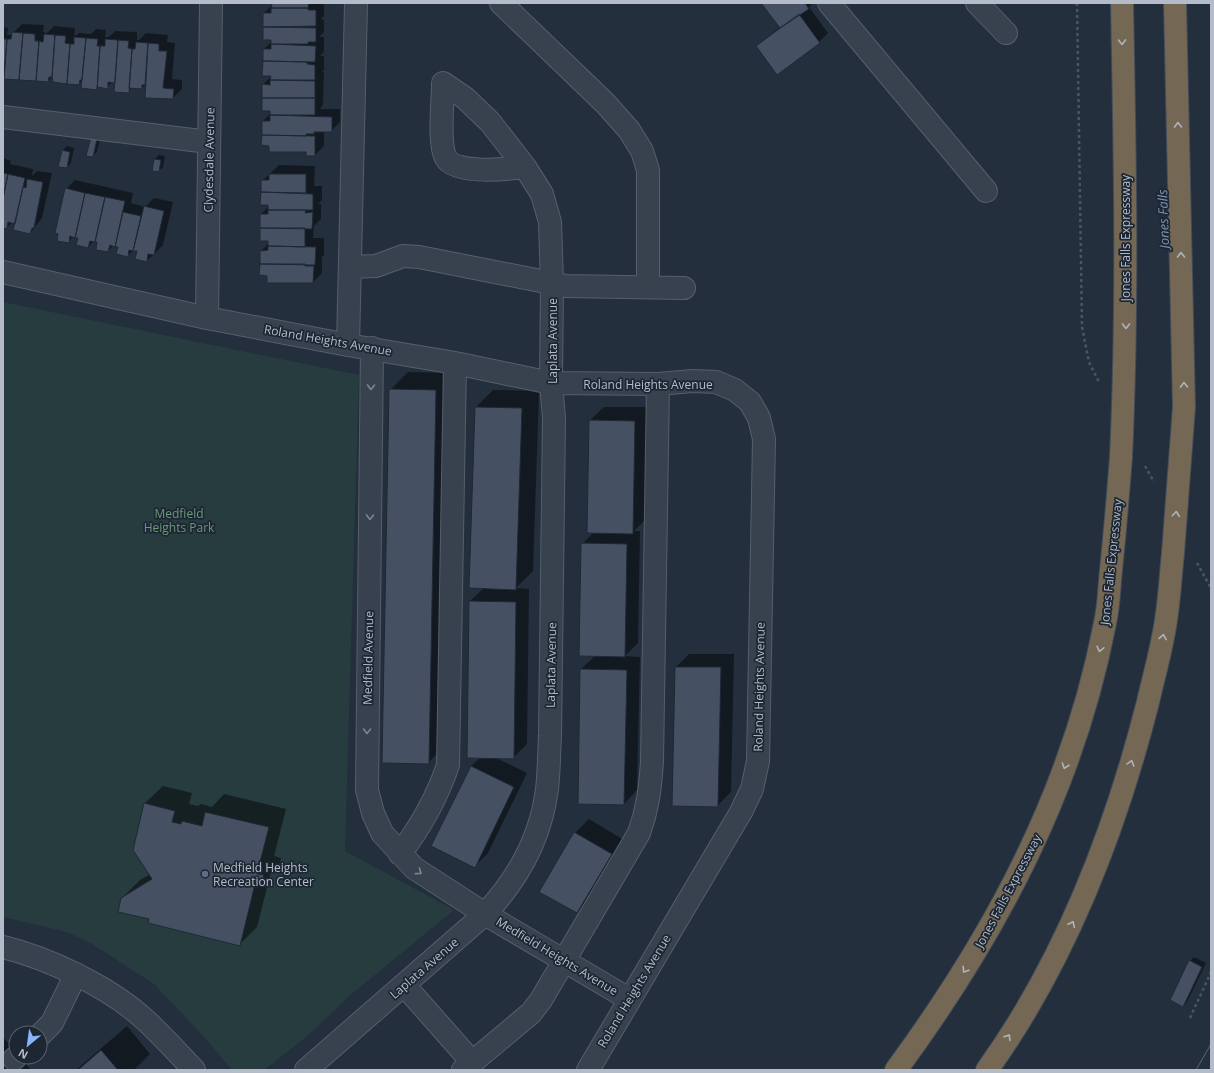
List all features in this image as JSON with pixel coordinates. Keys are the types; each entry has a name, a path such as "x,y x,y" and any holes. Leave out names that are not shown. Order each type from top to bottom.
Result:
{"highway":[{"name":"Jones Falls Expressway","path":"896,1070 929,1026 971,960 1023,867 1054,797 1089,697 1106,621 1122,457 1126,346 1126,240 1122,3"},
{"path":"987,1070 1035,996 1081,904 1120,800 1164,637 1173,553 1184,407 1175,3"}],"street":[{"name":"Clydesdale Avenue","path":"207,318 211,3"},
{"path":"348,345 356,3"},
{"path":"501,3 604,102 629,130 642,151 648,176 648,287"},
{"path":"829,3 986,191"},
{"path":"977,3 1006,33"},
{"name":"Laplata Avenue","path":"306,1070 485,914 501,897 529,851 540,824 547,789 550,736 554,426 551,383 552,283 550,222 542,194 525,167 490,122 465,98 443,83 442,148 446,160 456,166 497,170 525,167"},
{"path":"3,117 209,142"},
{"path":"350,267 376,266 403,256 419,257 582,288 684,288"},
{"name":"Roland Heights Avenue","path":"3,272 207,318 348,345 455,363 551,383 658,384 693,381 716,382 734,390 750,402 759,418 764,439 758,761 752,789 741,812 588,1070"},
{"name":"Medfield Avenue","path":"372,348 367,790 373,813 382,832 400,854 414,868 485,914"},
{"path":"400,854 414,836 432,804 448,765 455,363"},
{"path":"404,985 467,1066 530,1013 541,1000 639,833 649,801 652,762 658,384"},
{"name":"Medfield Heights Avenue","path":"485,914 629,999"},
{"path":"4,949 76,974 105,990 141,1016 194,1070"},
{"path":"48,1027 52,1023 76,974"}],"path":[{"path":"1190,1018 1211,972"}],"green space":[{"name":"Medfield Heights Park","path":"3,302 359,375 345,851 454,910 348,997 311,1033 264,1070 232,1070 206,1039 154,984 92,944 67,932 3,917"}],"pier":[{"path":"1117,3 1188,3 1183,87 1187,311 1197,353 1211,376 1210,455 1204,451 1171,418 1153,386 1144,347 1138,238 1123,118"}],"building":[{"path":"264,3 309,3 308,8 271,8 272,4"},
{"path":"761,3 805,3 809,9 780,28"},
{"path":"271,8 308,8 308,10 316,10 316,26 263,27 263,13 271,13"},
{"path":"799,14 820,43 777,75 756,46"},
{"path":"263,27 316,28 316,42 308,42 308,44 271,44 271,40 263,40"},
{"path":"12,32 23,33 19,80 4,79 7,39 11,39"},
{"path":"23,33 35,34 35,41 39,41 36,81 19,80"},
{"path":"44,34 55,35 52,77 49,77 48,82 36,81 39,41 43,42"},
{"path":"55,35 66,36 65,43 70,44 67,84 53,82 52,77"},
{"path":"74,37 86,38 82,80 80,80 79,85 67,84 70,44 74,44"},
{"path":"86,38 98,39 97,46 100,46 97,90 81,88"},
{"path":"3,39 7,39 4,74 3,73"},
{"path":"105,39 118,40 115,83 108,82 108,89 98,87 97,90 100,46 105,46"},
{"path":"118,40 129,41 128,48 132,49 129,93 114,92"},
{"path":"136,42 148,43 145,85 142,85 142,89 129,88 132,49 135,49"},
{"path":"148,43 159,44 159,51 167,51 163,88 174,89 173,99 145,98"},
{"path":"271,44 316,46 315,62 263,61 263,49 271,49"},
{"path":"263,61 307,62 307,64 315,65 315,80 270,80 271,76 262,76"},
{"path":"270,80 315,81 315,98 262,98 262,84 270,85"},
{"path":"262,98 315,98 315,115 270,115 270,111 262,111"},
{"path":"270,115 332,117 332,132 314,132 314,134 306,134 306,136 262,135 262,121 270,121"},
{"path":"262,135 315,136 315,156 306,156 306,152 269,152 269,146 261,145"},
{"path":"91,137 97,139 93,157 86,156"},
{"path":"62,150 70,152 67,168 58,167"},
{"path":"154,159 161,160 159,172 152,171"},
{"path":"3,173 8,174 3,198"},
{"path":"8,174 25,178 15,224 8,222 7,229 3,228 3,198"},
{"path":"269,174 306,174 306,193 261,192 261,180 269,180"},
{"path":"27,179 43,182 34,228 32,228 30,234 13,230 23,187 26,188"},
{"path":"65,188 85,193 75,238 70,236 69,243 57,241 58,234 55,233"},
{"path":"261,192 313,194 313,210 268,210 268,205 260,205"},
{"path":"85,193 105,197 95,242 90,241 88,248 76,245 78,238 75,238"},
{"path":"105,197 125,201 115,247 110,245 108,252 96,250 97,242 95,242"},
{"path":"144,206 164,211 154,255 148,254 147,262 135,259 137,251 133,251"},
{"path":"268,210 306,210 305,213 313,212 312,229 260,228 260,214 268,214"},
{"path":"123,212 141,216 133,251 129,250 128,257 116,254 118,247 115,247"},
{"path":"260,228 305,228 305,247 268,246 268,241 260,241"},
{"path":"268,246 316,247 315,265 260,264 260,251 268,250"},
{"path":"260,264 305,264 305,266 314,266 313,283 267,283 267,276 259,275"},
{"path":"389,389 436,390 429,764 382,763"},
{"path":"475,407 522,408 516,590 469,588"},
{"path":"589,420 635,421 633,534 587,533"},
{"path":"581,543 627,544 625,657 579,656"},
{"path":"469,601 516,602 514,759 467,758"},
{"path":"675,667 721,667 718,807 672,806"},
{"path":"580,669 627,670 624,805 578,804"},
{"path":"471,766 514,787 475,868 431,846"},
{"name":"Medfield Heights Recreation Center","path":"144,803 175,811 172,822 181,824 182,821 202,826 205,812 269,827 257,874 264,875 262,882 256,880 240,946 148,923 149,919 118,912 121,898 152,879 133,850"},
{"path":"574,832 612,854 577,913 539,892"},
{"path":"1189,960 1202,967 1183,1007 1170,1000"},
{"path":"101,1050 118,1070 78,1070"}],"tram line":[{"path":"1196,1070 1211,1044"}],"place":[{"name":"Medfield Heights Recreation Center","path":"205,874"}],"water label":[{"name":"Jones Falls","path":"1163,219"}]}
